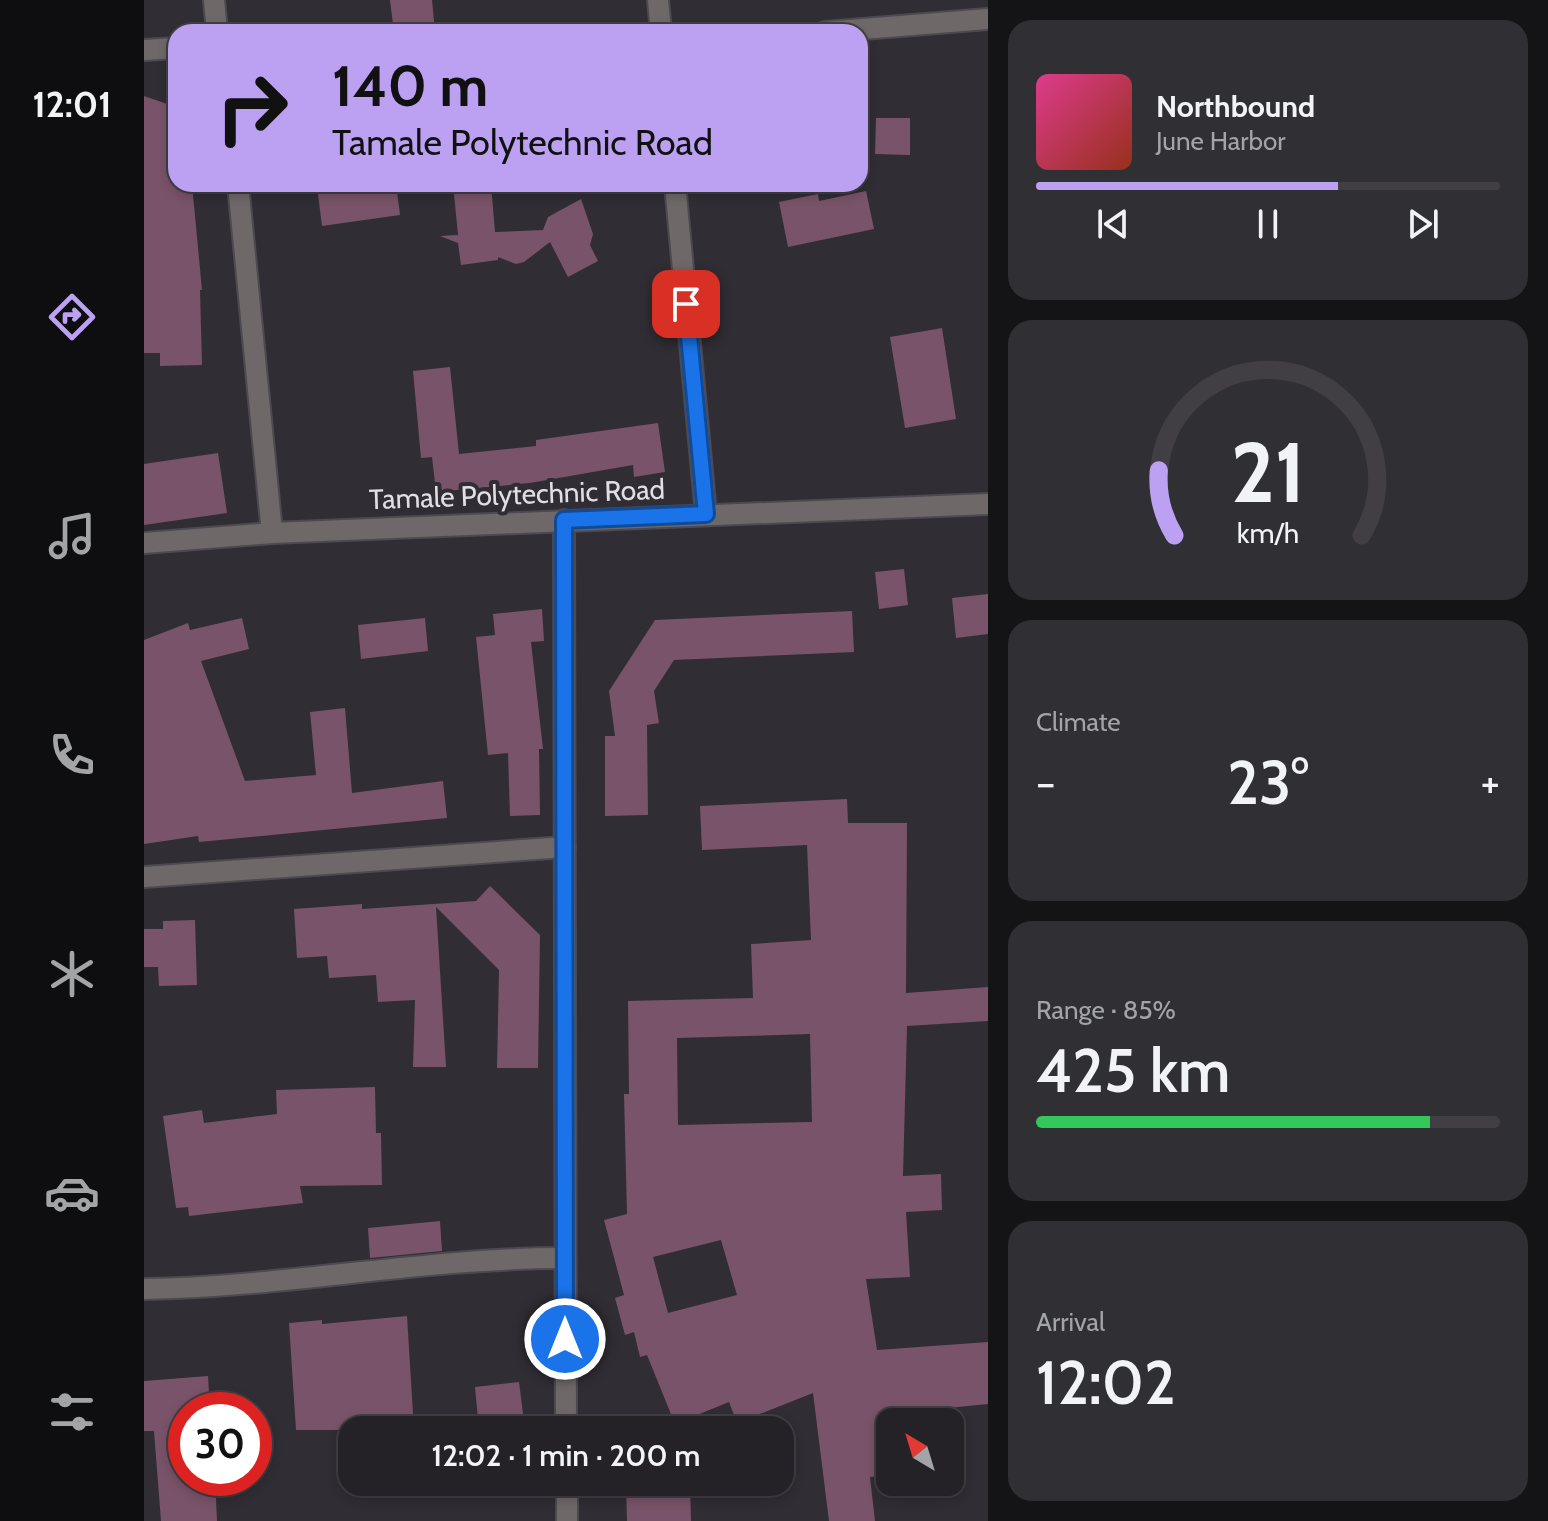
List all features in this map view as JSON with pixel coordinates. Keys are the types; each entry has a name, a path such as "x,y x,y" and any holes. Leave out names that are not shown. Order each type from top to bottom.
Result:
{"street":[{"path":"214,0 216,24"},
{"path":"658,0 660,24"},
{"path":"868,29 988,19"},
{"path":"144,50 168,48"},
{"path":"239,192 272,533"},
{"path":"676,192 706,514"},
{"name":"Tamale Polytechnic Road","path":"144,543 272,533 988,504"},
{"path":"564,520 566,1416"},
{"path":"144,877 565,847"},
{"path":"144,1289 251,1285 497,1258 565,1258"},
{"path":"567,1496 567,1521"}],"building":[{"path":"390,0 432,0 434,24 393,24"},
{"path":"144,96 168,104 168,192 193,192 202,290 202,365 160,366 160,353 144,353"},
{"path":"876,118 910,118 910,155 875,154"},
{"path":"318,192 397,192 400,215 322,226"},
{"path":"454,192 492,192 495,232 543,230 548,217 581,199 593,234 590,245 598,261 568,277 550,242 524,262 516,264 498,257 498,260 461,265 458,243 440,236 458,235"},
{"path":"866,192 874,229 788,247 779,202 818,194 819,201"},
{"path":"942,328 956,419 905,428 890,337"},
{"path":"450,367 459,454 536,446 536,440 658,423 665,472 634,477 633,465 530,483 436,492 432,457 421,458 413,371"},
{"path":"218,453 227,513 144,525 144,464"},
{"path":"904,569 908,605 879,609 875,572"},
{"path":"988,594 988,634 956,638 952,598"},
{"path":"542,609 544,641 531,642 543,749 539,749 540,815 510,816 508,753 488,755 476,637 495,635 493,614"},
{"path":"852,611 854,652 674,660 654,691 659,723 647,725 648,815 605,816 605,736 615,736 609,691 655,620"},
{"path":"242,618 249,649 201,661 245,781 316,775 310,712 345,708 352,793 443,781 447,818 199,842 198,836 144,844 144,640 188,623 190,630"},
{"path":"425,618 428,651 361,659 358,625"},
{"path":"847,799 848,823 907,823 906,993 988,987 988,1021 907,1026 903,1176 941,1174 942,1210 906,1212 910,1277 866,1279 877,1350 988,1342 988,1404 948,1408 876,1408 876,1476 870,1477 875,1521 829,1521 813,1393 755,1416 734,1416 729,1402 695,1416 672,1416 647,1355 640,1357 634,1332 625,1335 615,1298 624,1295 604,1220 627,1214 624,1094 629,1094 628,1001 753,998 751,944 811,940 807,845 702,850 700,806","holes":["810,1034 812,1122 678,1125 677,1038","721,1240 737,1295 668,1313 653,1257"]},
{"path":"490,886 540,935 538,1068 497,1068 499,970 436,907 446,1067 413,1067 415,1000 378,1002 376,975 329,978 327,956 297,958 294,909 362,904 362,909 476,901"},
{"path":"195,920 197,985 159,986 158,967 144,967 144,929 163,929 163,921"},
{"path":"375,1087 376,1133 381,1133 382,1185 300,1186 303,1203 189,1216 188,1207 176,1208 163,1116 202,1110 204,1123 277,1114 276,1090"},
{"path":"440,1221 442,1251 370,1258 368,1228"},
{"path":"407,1316 413,1416 338,1416 338,1430 296,1430 289,1323 322,1320 322,1324"},
{"path":"208,1376 209,1392 168,1392 168,1496 216,1496 217,1521 161,1521 154,1431 144,1431 144,1381"},
{"path":"519,1382 523,1416 478,1416 475,1387"},
{"path":"626,1496 690,1496 691,1521 627,1521"}],"route":[{"path":"565,1339 564,520 706,514 686,304"}]}
